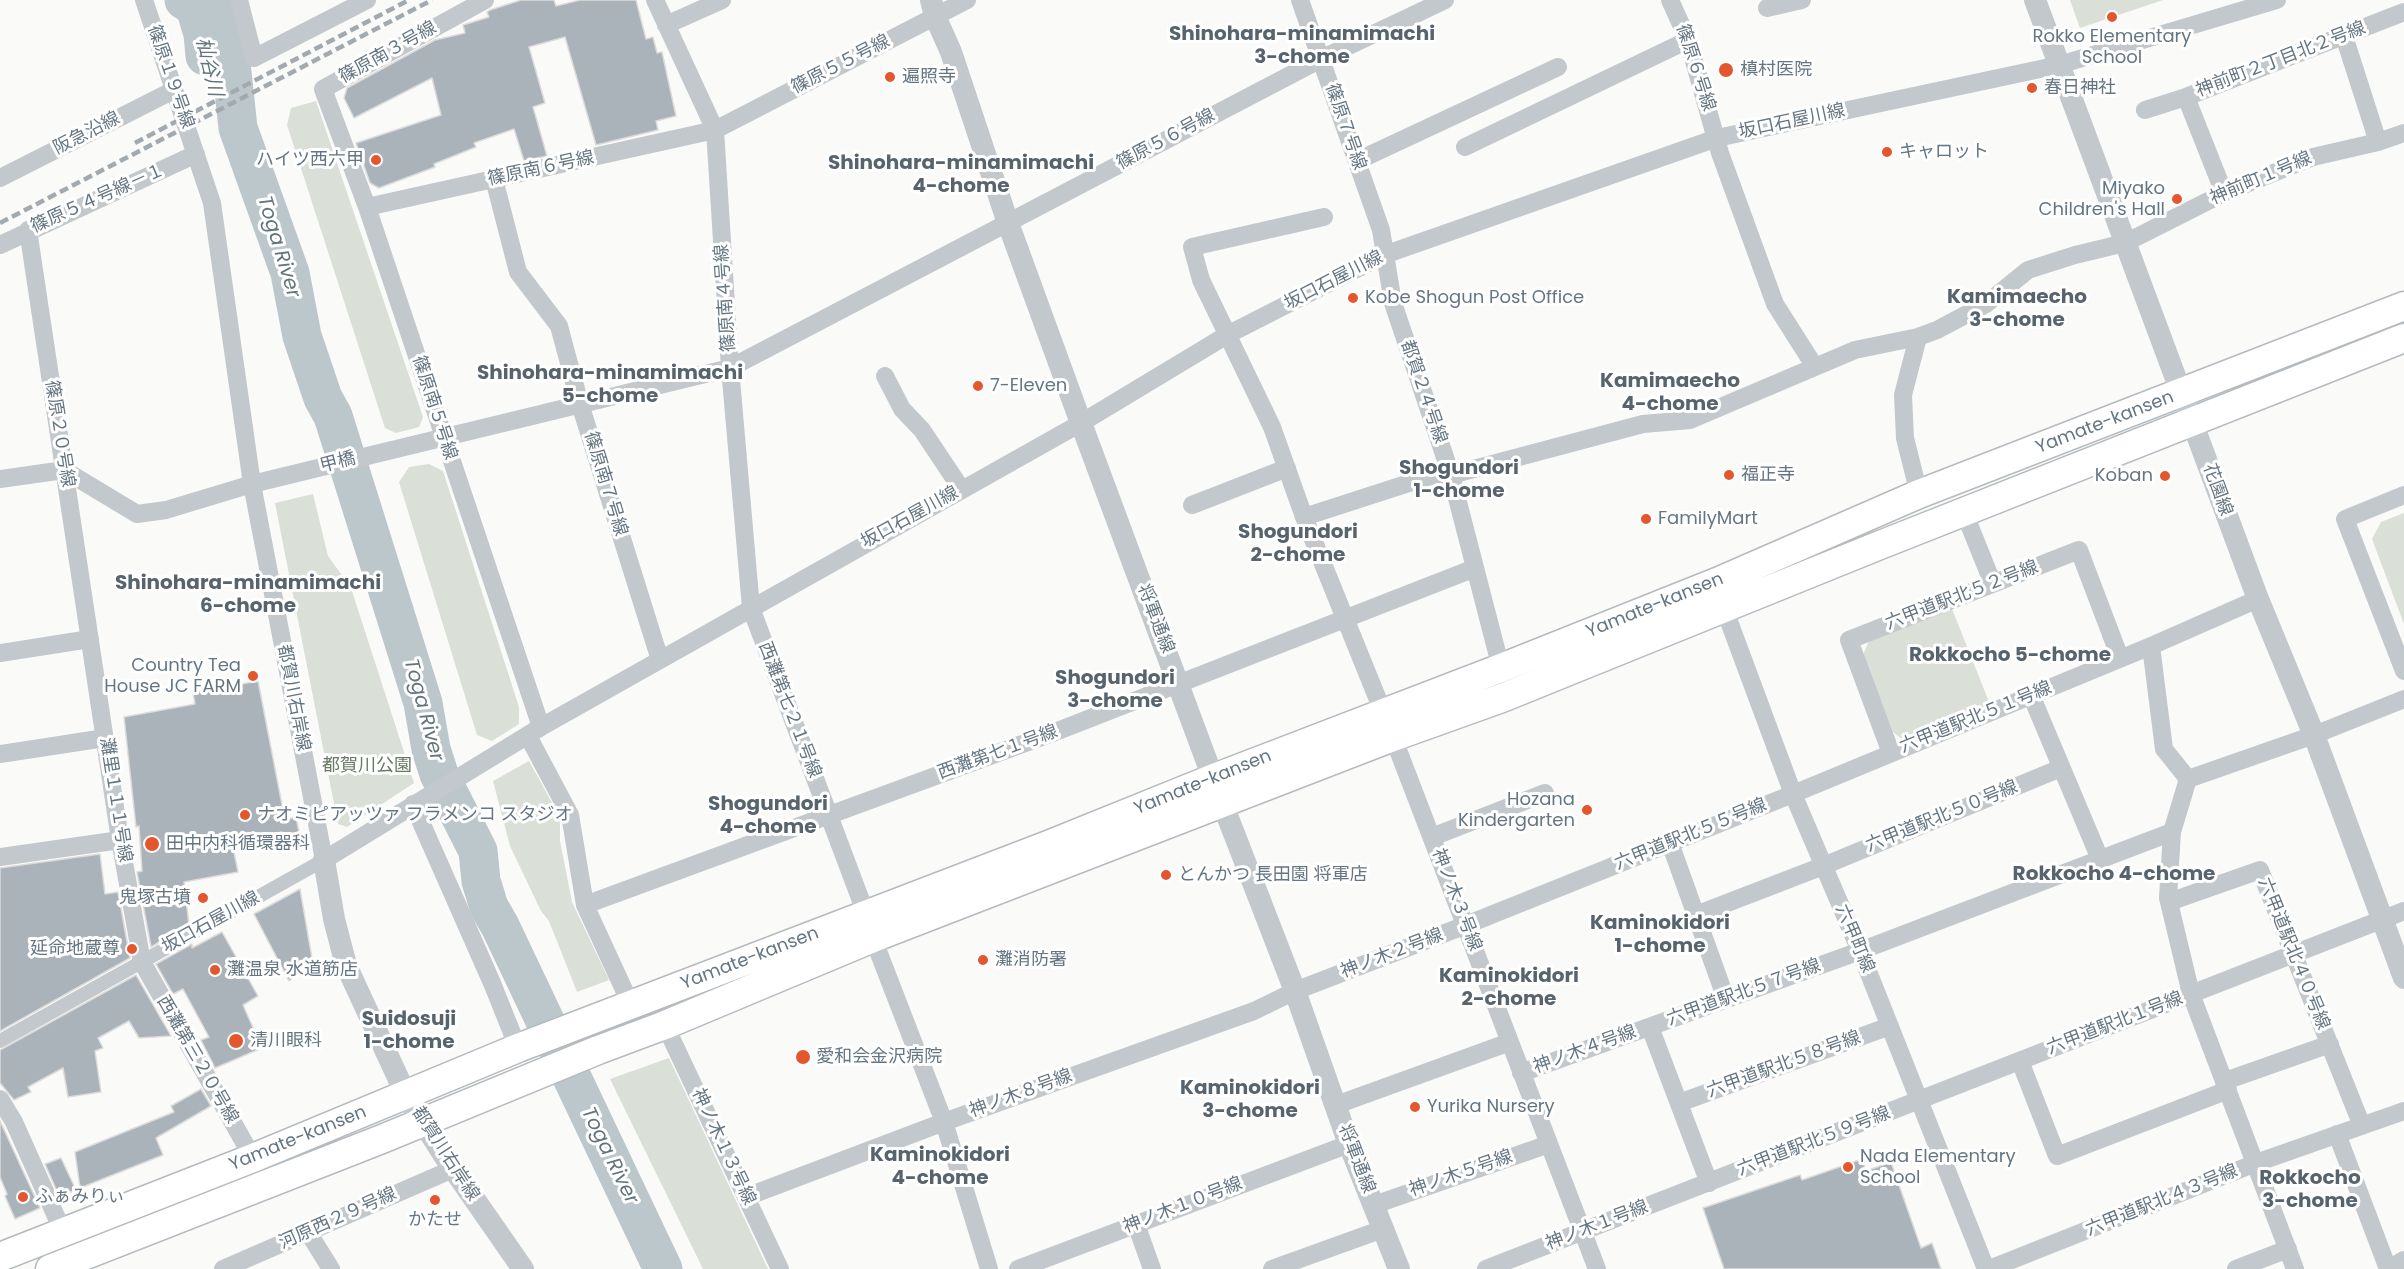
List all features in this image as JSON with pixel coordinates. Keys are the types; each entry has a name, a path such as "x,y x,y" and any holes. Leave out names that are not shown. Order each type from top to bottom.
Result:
{"main road":[{"name":"Yamate-kansen","path":"0,1257 253,1158 587,1021 1223,805 1501,668 1716,582 1919,495 2404,306"},
{"name":"Yamate-kansen","path":"68,1266 531,1077 665,1025 869,926 1048,845 1214,778 1388,725 1502,698 2404,338"}],"street":[{"name":"篠原１９号線","path":"144,0 196,154"},
{"path":"239,0 254,58 367,0"},
{"name":"篠原南３号線","path":"323,89 485,0"},
{"name":"篠原南４号線","path":"655,0 715,130 730,368 751,608"},
{"path":"666,25 722,0"},
{"name":"篠原５５号線","path":"715,130 933,8 967,0"},
{"name":"篠原７号線","path":"1300,0 1381,230 1384,255"},
{"name":"篠原５６号線","path":"580,404 730,368 1321,59 1445,0"},
{"name":"篠原６号線","path":"1670,0 1688,40 1716,138 1775,304 1815,368"},
{"path":"1767,8 1802,0"},
{"name":"花園線","path":"2035,0 2258,599 2314,735 2404,978"},
{"name":"坂口石屋川線","path":"0,1041 324,860 416,802 535,732 1081,423 1227,336 1384,255 1716,138 2059,65 2277,0"},
{"name":"将軍通線","path":"933,8 951,52 1008,223 1081,423 1295,991 1349,1144 1399,1269"},
{"name":"神前町２丁目北２号線","path":"2224,193 2186,97 2404,12"},
{"path":"2344,36 2378,142"},
{"path":"1465,147 1688,40"},
{"path":"1357,161 1558,67"},
{"name":"篠原南５号線","path":"323,89 367,207 443,437 535,732 570,815 585,905 631,1005"},
{"name":"阪急沿線","path":"0,178 174,90"},
{"path":"2145,110 2186,97"},
{"name":"篠原南６号線","path":"367,207 715,130"},
{"name":"神前町１号線","path":"1304,517 1437,474 1451,475 1643,424 1690,420 1855,350 1918,337 1937,330 1986,304 2028,270 2075,255 2125,243 2224,193 2313,157 2378,142 2404,133"},
{"name":"篠原５４号線－１","path":"0,245 28,230 196,154"},
{"name":"都賀川右岸線","path":"196,154 212,203 252,484 334,919 346,965 406,1095 453,1169 523,1269"},
{"name":"篠原南７号線","path":"494,179 518,272 559,326 580,404 660,660"},
{"name":"神ノ木３号線","path":"1324,217 1192,247 1201,280 1272,427 1304,517 1432,837 1597,1269"},
{"name":"篠原２０号線","path":"28,230 90,639"},
{"name":"都賀２４号線","path":"1384,255 1393,303 1451,475 1501,668"},
{"path":"1918,337 1903,394 1905,438 1919,495"},
{"path":"885,376 902,409 922,430 962,490"},
{"name":"甲橋","path":"64,470 136,514 166,510 252,484 580,404"},
{"path":"1192,505 1287,468"},
{"path":"0,479 64,470"},
{"path":"2404,495 2345,519 2404,671"},
{"path":"1964,512 1993,584"},
{"name":"六甲道駅北５２号線","path":"1891,753 1849,640 2079,550 2120,658"},
{"name":"西灘第七１号線","path":"585,905 1055,732 1475,568"},
{"name":"六甲道駅北５１号線","path":"1793,794 2151,646 2258,599"},
{"name":"西灘第七２１号線","path":"751,608 944,1122 989,1269"},
{"name":"六甲町線","path":"1724,608 1793,794 1860,951 1987,1269"},
{"path":"0,652 90,639"},
{"name":"灘里１１１号線","path":"90,639 120,840 142,962"},
{"path":"2151,646 2164,749 2188,779 2314,735 2404,699"},
{"path":"2031,695 2100,860"},
{"path":"0,754 105,738"},
{"name":"六甲道駅北５０号線","path":"1696,915 1823,866 2061,768"},
{"name":"六甲道駅北１号線","path":"1920,1101 2192,994 2169,902 2172,832 2188,779"},
{"path":"1432,837 1545,793"},
{"name":"六甲道駅北５５号線","path":"1589,875 1793,794"},
{"path":"416,802 518,1048"},
{"name":"六甲道駅北５７号線","path":"1708,1183 1650,1027 1860,951 2172,832"},
{"path":"0,857 120,840"},
{"path":"1670,843 1726,999"},
{"name":"六甲道駅北４０号線","path":"2169,902 2260,870 2362,1126"},
{"name":"神ノ木２号線","path":"1295,991 1589,875"},
{"path":"2295,1269 2192,994 2404,911"},
{"name":"西灘第三２０号線","path":"142,962 253,1158"},
{"name":"神ノ木８号線","path":"746,1197 944,1122 1254,1011 1295,991"},
{"name":"神ノ木１３号線","path":"665,1025 780,1269"},
{"name":"六甲道駅北５８号線","path":"1679,1103 1890,1026"},
{"name":"神ノ木４号線","path":"1521,1073 1650,1027"},
{"path":"1336,1105 1510,1042"},
{"path":"2020,1061 2057,1156 2330,1044"},
{"path":"0,1099 14,1122 63,1232"},
{"name":"六甲道駅北５９号線","path":"1708,1183 1920,1101"},
{"name":"六甲道駅北４３号線","path":"1987,1269 2256,1163 2404,1111"},
{"path":"2337,1134 2388,1269"},
{"name":"神ノ木１０号線","path":"1018,1269 1349,1144"},
{"name":"神ノ木５号線","path":"1374,1205 1549,1144"},
{"name":"河原西２９号線","path":"223,1269 453,1169"},
{"name":"神ノ木１号線","path":"1486,1269 1708,1183"},
{"path":"1136,1224 1152,1269"},
{"path":"1272,1269 1383,1229"},
{"path":"308,1232 331,1269"},
{"path":"2236,1269 2288,1249"},
{"path":"2393,1269 2404,1262"}],"green space":[{"path":"2070,0 2163,0 2080,28"},
{"path":"316,101 423,417 419,427 396,433 385,428 287,125 291,108"},
{"path":"429,464 443,471 519,707 519,724 492,741 477,735 399,482 409,467"},
{"name":"都賀川公園","path":"313,494 328,556 351,588 414,783 347,827 338,824 275,503"},
{"path":"2404,513 2404,624 2372,539 2381,522"},
{"path":"1952,609 1991,707 1906,742 1893,732 1863,655 1869,641"},
{"path":"529,761 560,817 560,841 572,902 609,980 577,992 549,921 541,911 510,846 493,781"},
{"path":"669,1058 768,1269 703,1269 610,1079"}],"building":[{"path":"521,0 554,0 556,6 580,0 636,0 646,39 653,37 657,53 662,52 676,116 656,121 658,130 596,145 565,37 529,47 545,103 533,107 547,156 524,161 514,129 474,143 476,147 434,164 435,167 379,188 370,183 356,143 441,115 432,78 354,118 344,98 347,88 435,40 465,33 463,25 489,17 487,12 490,10"},
{"path":"258,681 285,820 296,817 301,842 286,846 282,832 232,842 238,872 184,882 189,925 151,947 137,872 142,871 139,826 136,827 124,717 195,704 193,693"},
{"path":"100,854 105,894 118,892 130,958 0,1031 0,868"},
{"path":"300,889 313,964 289,981 254,914"},
{"path":"222,932 258,996 243,1005 262,1048 215,1068 201,1040 209,1037 183,989 173,994 156,964 192,944 192,948"},
{"path":"136,975 171,1036 139,1038 129,1021 98,1038 103,1048 95,1051 101,1092 68,1097 63,1068 28,1087 31,1092 14,1100 0,1083 0,1050"},
{"path":"201,1089 211,1106 156,1138 163,1155 80,1188 75,1152 174,1112 171,1106"},
{"path":"0,1121 40,1208 15,1219 0,1177"},
{"path":"61,1158 76,1190 59,1196 45,1164"},
{"name":"Nada Elementary School","path":"1862,1159 1866,1171 1891,1162 1921,1248 1932,1243 1941,1269 1724,1269 1703,1208 1800,1175 1802,1180"}],"waterway":[{"name":"杣谷川","path":"184,0 195,7 203,34 205,56"},
{"name":"Toga River","path":"218,0 232,72 238,128 290,273 302,336 323,398 333,416 423,703 431,749 439,774 478,851 481,881 489,907 663,1269"}],"railway":[{"path":"135,143 409,0"},
{"path":"0,223 432,0"}],"place":[{"name":"Rokko Elementary School","path":"2112,17"},
{"name":"槙村医院","path":"1726,70"},
{"name":"遍照寺","path":"890,77"},
{"name":"春日神社","path":"2032,88"},
{"name":"キャロット","path":"1887,152"},
{"name":"ハイツ西六甲","path":"376,160"},
{"name":"Miyako Children's Hall","path":"2177,199"},
{"name":"Kobe Shogun Post Office","path":"1353,298"},
{"name":"7-Eleven","path":"978,386"},
{"name":"福正寺","path":"1729,475"},
{"name":"Koban","path":"2165,476"},
{"name":"FamilyMart","path":"1646,519"},
{"name":"Country Tea House JC FARM","path":"253,676"},
{"name":"Hozana Kindergarten","path":"1587,810"},
{"name":"ナオミピアッツァ フラメンコ スタジオ","path":"245,815"},
{"name":"田中内科循環器科","path":"152,844"},
{"name":"とんかつ 長田園 将軍店","path":"1166,875"},
{"name":"鬼塚古墳","path":"203,898"},
{"name":"延命地蔵尊","path":"132,949"},
{"name":"灘消防署","path":"983,960"},
{"name":"灘温泉 水道筋店","path":"215,970"},
{"name":"清川眼科","path":"236,1041"},
{"name":"愛和会金沢病院","path":"803,1057"},
{"name":"Yurika Nursery","path":"1415,1107"},
{"name":"Nada Elementary School","path":"1848,1167"},
{"name":"ふぁみりぃ","path":"23,1197"},
{"name":"かたせ","path":"435,1200"}],"district":[{"name":"Shinohara-minamimachi 3-chome","path":"1302,46"},
{"name":"Shinohara-minamimachi 4-chome","path":"961,176"},
{"name":"Kamimaecho 3-chome","path":"2017,310"},
{"name":"Shinohara-minamimachi 5-chome","path":"610,386"},
{"name":"Kamimaecho 4-chome","path":"1670,394"},
{"name":"Shogundori 1-chome","path":"1459,480"},
{"name":"Shogundori 2-chome","path":"1298,544"},
{"name":"Shinohara-minamimachi 6-chome","path":"248,596"},
{"name":"Rokkocho 5-chome","path":"2010,656"},
{"name":"Shogundori 3-chome","path":"1115,690"},
{"name":"Shogundori 4-chome","path":"768,816"},
{"name":"Rokkocho 4-chome","path":"2114,875"},
{"name":"Kaminokidori 1-chome","path":"1660,936"},
{"name":"Kaminokidori 2-chome","path":"1509,988"},
{"name":"Suidosuji 1-chome","path":"409,1032"},
{"name":"Kaminokidori 3-chome","path":"1250,1100"},
{"name":"Kaminokidori 4-chome","path":"940,1168"},
{"name":"Rokkocho 3-chome","path":"2310,1190"}]}
